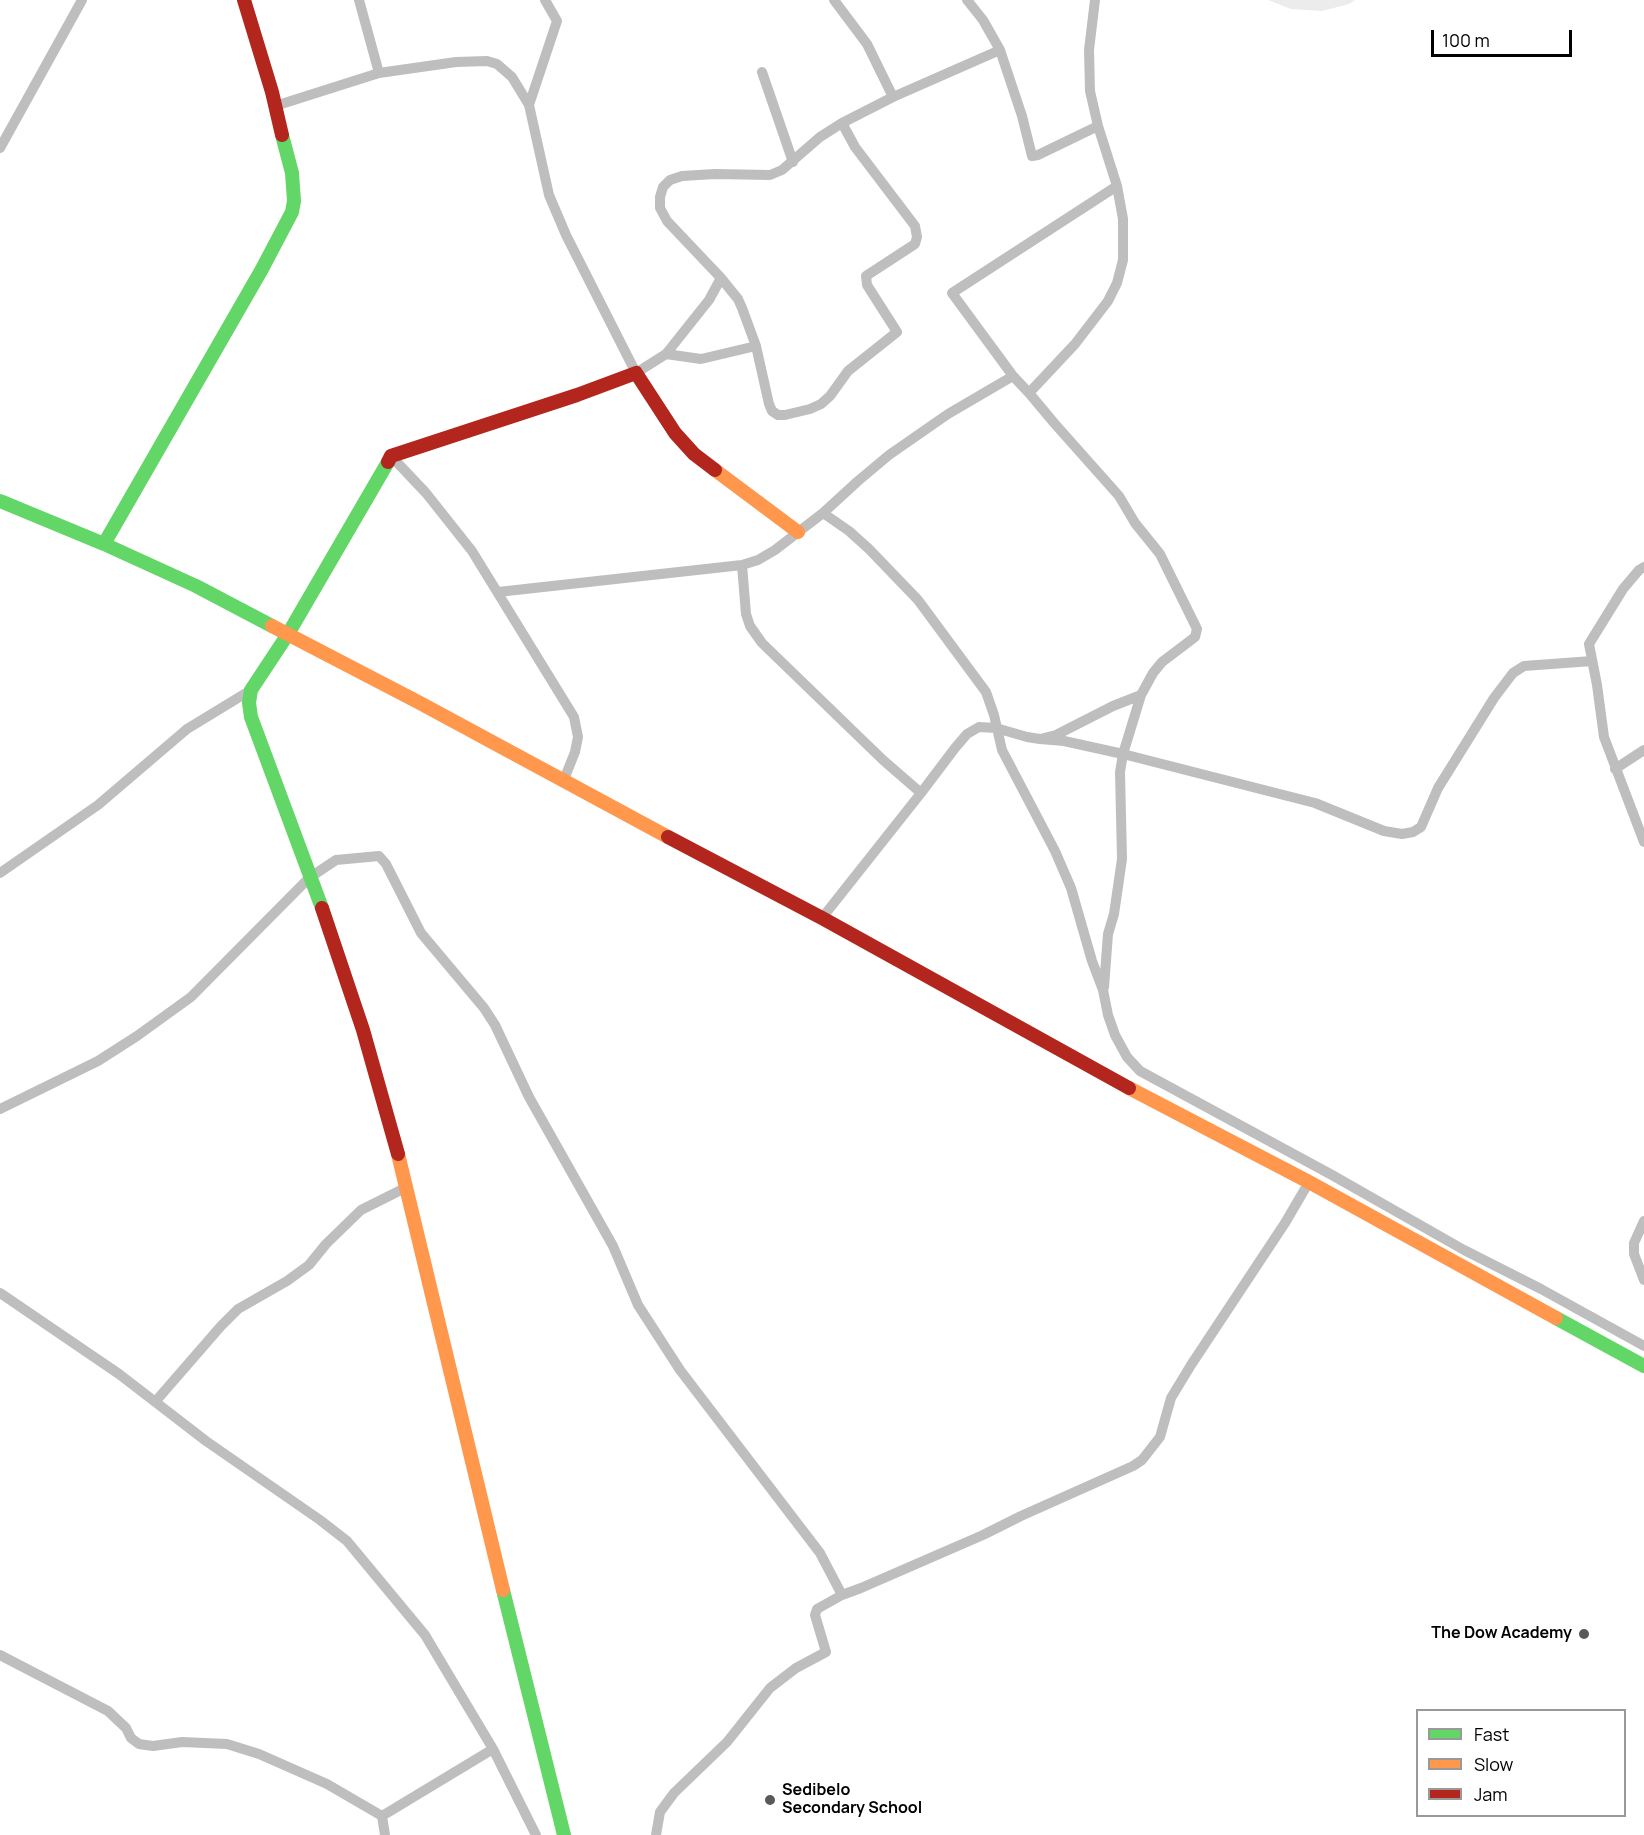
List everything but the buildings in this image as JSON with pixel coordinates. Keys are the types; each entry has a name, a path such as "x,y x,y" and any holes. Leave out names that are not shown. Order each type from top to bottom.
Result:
{"street":[{"path":"0,148 82,0"},
{"path":"104,544 288,221 294,201 292,173 275,106 243,0"},
{"path":"359,0 379,73"},
{"path":"529,105 557,21 545,0"},
{"path":"834,0 867,44 893,97"},
{"path":"967,0 983,20 1000,50 1022,116 1032,156 1098,126"},
{"path":"1029,393 1088,328 1108,301 1117,283 1123,260 1124,219 1117,186 1098,126 1088,78 1095,0"},
{"path":"842,123 855,147 915,226 917,237 915,244 866,276 867,285 897,332 848,371 830,396 821,404 810,409 778,415 772,411 756,346 738,299 667,221 660,208 663,187 670,180 682,176 770,175 782,170 820,137 842,123 893,97 1000,50"},
{"path":"275,106 379,73 456,62 487,61 497,64 512,77 529,105 549,195 566,235 636,373 675,433 694,454 798,532"},
{"path":"762,72 793,162"},
{"path":"1103,990 1108,934 1114,914 1122,860 1120,788 1123,753 1141,695 1153,673 1162,662 1195,636 1197,629 1160,554 1135,523 1119,496 1013,376 952,293 1117,186"},
{"path":"564,1835 496,1562 407,1187 363,1030 328,923 309,878 251,717 249,702 251,690 288,634 391,456 577,395 636,373 666,354 709,300 721,278"},
{"path":"666,354 701,358 756,346"},
{"path":"498,592 742,565 758,560 775,550 823,513 858,480 890,455 948,414 1013,376"},
{"path":"391,456 426,493 455,530 498,592 574,717 578,737 575,752 563,782"},
{"path":"0,501 104,544 229,603 420,703 563,782 822,918 1104,1075 1309,1182 1644,1366"},
{"path":"823,513 862,543 918,600 986,692 1002,750 1055,850 1071,888 1115,1035 1127,1057 1140,1071 1332,1174 1464,1250 1541,1289 1644,1346"},
{"path":"742,565 746,614 750,626 762,643 883,760 921,793"},
{"path":"1644,567 1623,589 1589,644 1604,737 1644,842"},
{"path":"822,918 967,735 979,727 996,728 1040,739 1064,741 1123,753 1315,803 1384,831 1402,834 1413,832 1421,826 1438,788 1494,698 1513,673 1524,666 1592,661"},
{"path":"0,873 98,806 187,729 251,690"},
{"path":"1040,739 1056,735 1113,706 1141,695"},
{"path":"1615,769 1644,750"},
{"path":"0,1109 98,1061 191,997 309,878 336,860 379,856 386,864 422,933 484,1008 495,1025 529,1097 613,1246 638,1305 680,1370 820,1552 842,1595"},
{"path":"656,1835 660,1812 669,1799 727,1742 770,1688 796,1668 826,1652 815,1615 817,1609 842,1595 983,1535 1142,1460 1160,1437 1171,1398 1285,1223 1309,1182"},
{"path":"155,1402 234,1313 309,1265 326,1244 362,1210 407,1187"},
{"path":"1644,1221 1634,1243 1634,1254 1644,1280"},
{"path":"0,1293 119,1374 206,1441 347,1541 425,1635 493,1749 536,1835"},
{"path":"0,1655 108,1711 139,1744 153,1746 182,1742 227,1744 271,1759 327,1784 382,1816 386,1835"},
{"path":"382,1816 493,1749"}],"shaded area":[{"path":"1268,0 1355,0 1349,4 1322,11 1291,9"}],"traffic: fast":[{"path":"104,544 262,269 292,212 294,201 292,173 282,135"},
{"path":"322,908 251,717 249,703 251,690 288,634 388,462"},
{"path":"0,501 104,544 196,586 272,626"},
{"path":"1556,1318 1644,1366"},
{"path":"503,1590 564,1835"}],"traffic: slow":[{"path":"715,470 798,532"},
{"path":"272,626 668,837"},
{"path":"1129,1088 1309,1182 1556,1318"},
{"path":"398,1154 503,1590"}],"traffic: jam":[{"path":"244,0 272,92 282,135"},
{"path":"388,462 391,456 577,395 636,373 675,433 694,454 715,470"},
{"path":"668,837 822,918 1129,1088"},
{"path":"322,908 363,1030 398,1154"}],"place":[{"name":"The Dow Academy","path":"1584,1634"},
{"name":"Sedibelo Secondary School","path":"770,1800"}]}
